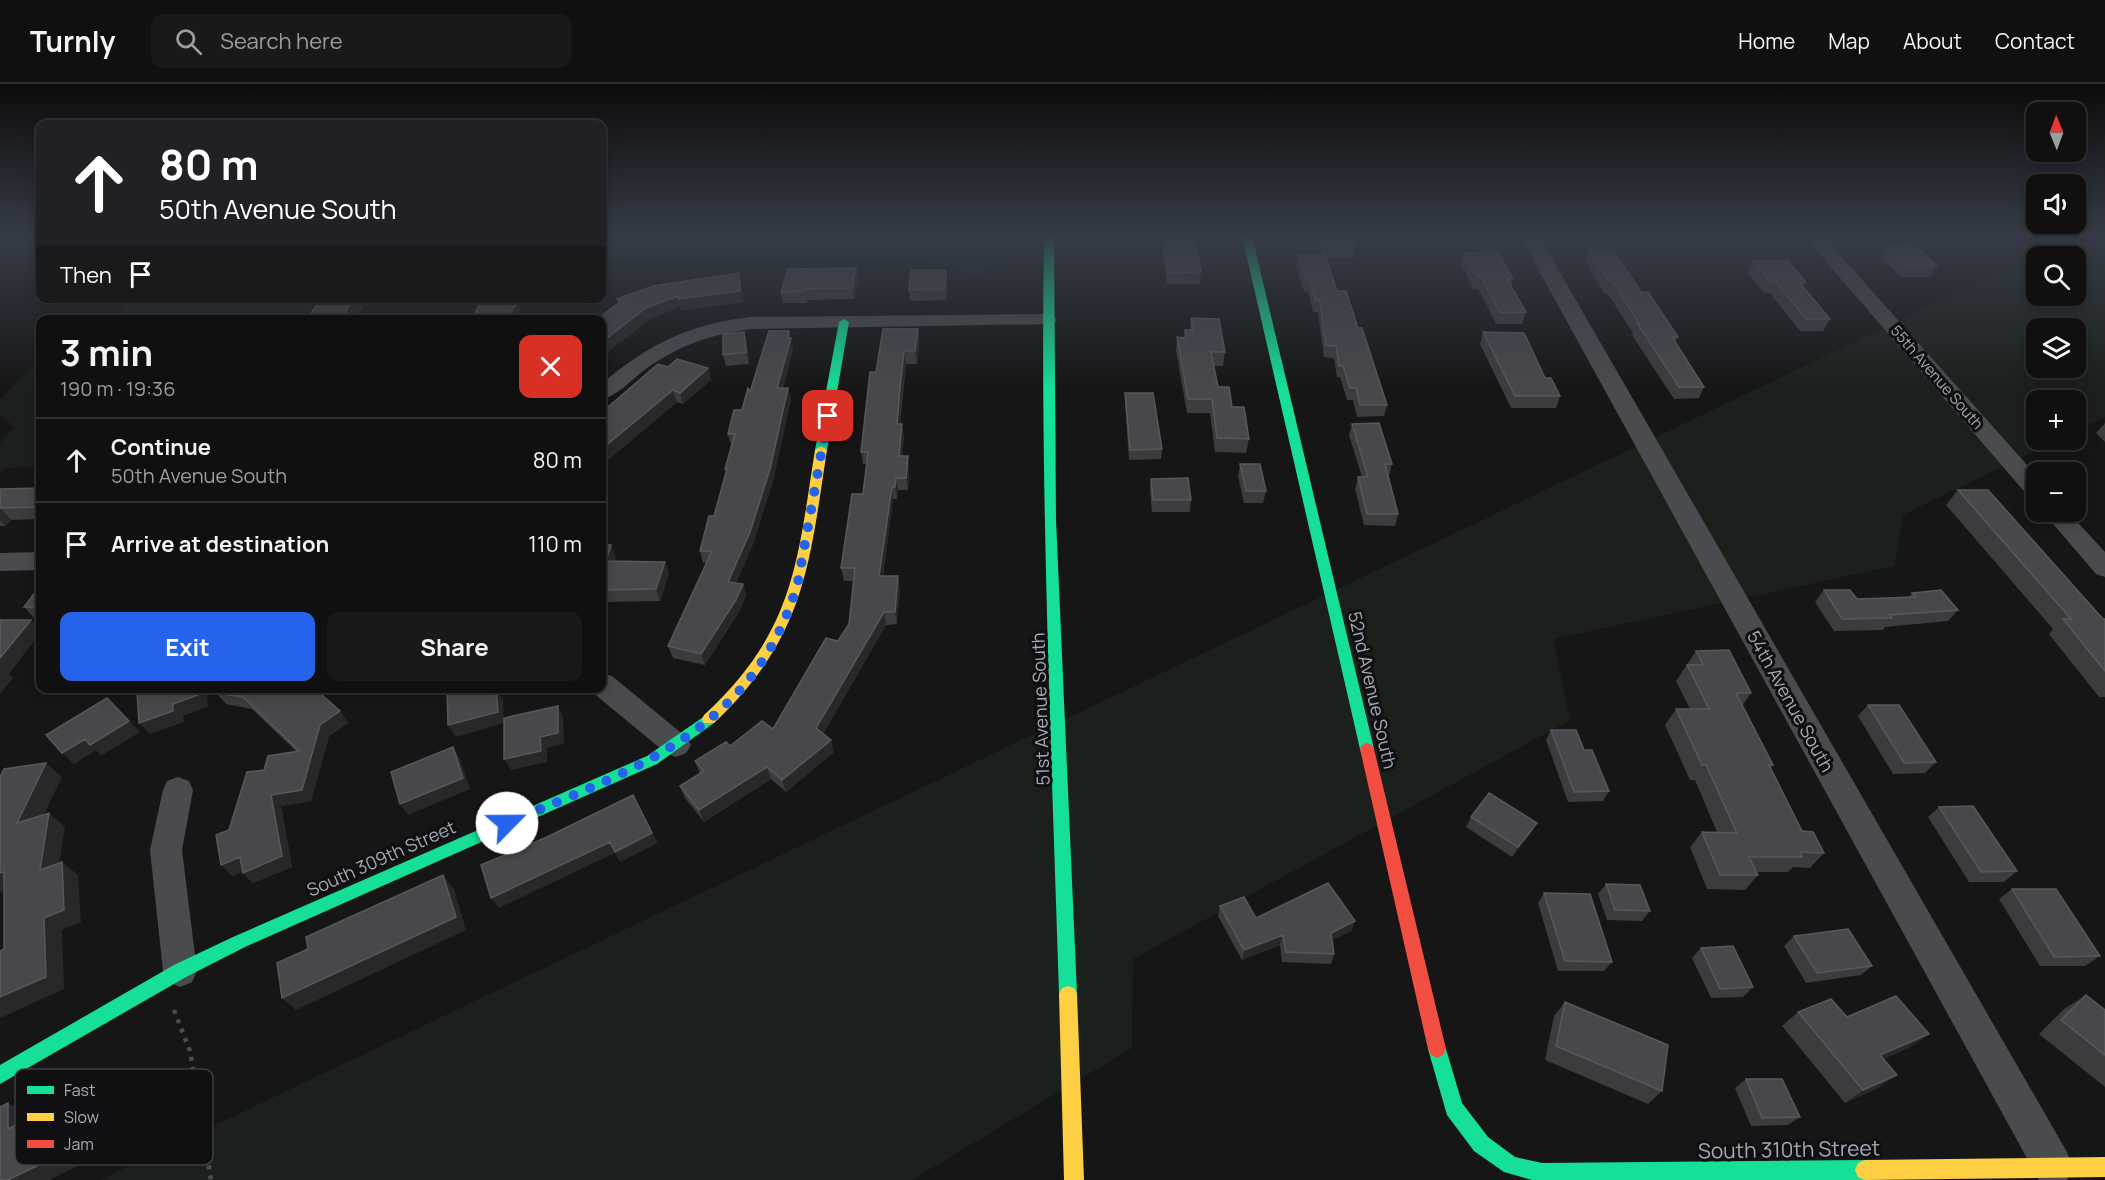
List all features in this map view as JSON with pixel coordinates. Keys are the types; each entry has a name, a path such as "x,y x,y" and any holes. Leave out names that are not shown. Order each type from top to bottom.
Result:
{"street":[{"name":"51st Avenue South","path":"1048,287 1074,1180"},
{"name":"52nd Avenue South","path":"1260,287 1441,1064 1454,1108 1481,1144"},
{"name":"54th Avenue South","path":"1558,287 2054,1166"},
{"name":"55th Avenue South","path":"1858,287 2026,478"},
{"path":"606,390 662,347 707,329 751,323 1047,320"},
{"name":"South 309th Street","path":"0,1075 171,977 292,917 626,772 676,745 719,711 763,661 787,618 798,582 844,322"},
{"path":"2064,522 2105,568"},
{"path":"4,566 36,562"},
{"path":"606,687 676,745"},
{"path":"171,977 166,850 178,790"},
{"name":"South 310th Street","path":"1481,1144 1511,1165 1542,1173 2105,1167"}],"path":[{"path":"171,977 193,1069"},
{"path":"209,1165 211,1180"}],"shaded area":[{"path":"1970,287 2026,287 2026,306 2086,306 2086,287 2105,287 2105,417 2086,426 2086,390 2026,390 2026,450 2037,450 1903,515 1894,566 1553,639 1570,720 1133,959 1132,1048 912,1180 100,1180 131,1165 213,1165 213,1126"},
{"path":"129,303 348,303 332,315 116,315"},
{"path":"36,363 36,466 6,468 0,473 0,443 14,427 0,414 0,399"}],"building":[{"path":"650,287 740,287 740,291 678,299 678,296 646,308 606,339 606,315 603,315 620,302 617,299"},
{"path":"782,287 852,287 805,289 805,291 781,292"},
{"path":"909,287 945,287 945,289 909,290"},
{"path":"1312,287 1336,287 1337,291 1346,291 1358,328 1362,328 1387,405 1360,405 1356,388 1350,388 1343,366 1339,366 1336,346 1326,346 1320,300 1315,300"},
{"path":"1486,287 1512,287 1526,312 1500,313"},
{"path":"1616,287 1638,287 1641,292 1648,292 1678,337 1672,337 1704,387 1679,387 1637,323 1639,323"},
{"path":"1780,287 1803,287 1830,319 1806,319"},
{"path":"318,303 351,303 345,315 310,315"},
{"path":"480,303 516,303 510,315 474,315"},
{"path":"1191,318 1219,319 1225,352 1211,352 1218,387 1229,387 1232,407 1244,407 1249,439 1217,438 1212,399 1188,399 1177,337 1186,338 1185,330 1193,330"},
{"path":"883,329 918,329 915,351 904,351 897,424 902,424 899,456 908,456 906,478 896,478 895,487 892,487 879,576 898,576 895,612 884,612 816,728 831,740 782,780 767,767 699,810 680,786 704,771 695,761 726,742 730,746 762,721 773,729 826,638 838,641 849,624 855,568 841,568 852,494 863,494 868,452 861,452 870,372 876,372"},
{"path":"769,331 789,331 788,338 791,338 777,388 788,388 770,469 750,532 728,582 743,584 736,600 701,654 668,646 712,551 700,551 709,516 714,516 727,469 725,469 735,434 728,434 734,410 742,410 748,388 750,392"},
{"path":"744,332 746,352 723,355 723,334"},
{"path":"1483,332 1524,333 1545,378 1551,378 1560,396 1515,396"},
{"path":"677,359 708,368 680,393 673,390 606,446 606,409 658,364 668,367"},
{"path":"1125,393 1153,393 1162,449 1130,450"},
{"path":"1379,423 1392,464 1385,464 1398,514 1367,514 1358,477 1368,477 1352,424"},
{"path":"1240,464 1260,464 1266,491 1246,491"},
{"path":"1188,478 1191,500 1153,500 1151,479"},
{"path":"36,488 36,507 0,508 0,489"},
{"path":"1958,490 1988,490 2105,619 2105,671 2063,619 2071,619"},
{"path":"606,545 611,545 606,561"},
{"path":"606,561 665,562 656,589 606,590"},
{"path":"1824,590 1850,590 1857,599 1916,597 1912,593 1941,590 1958,610 1890,615 1892,618 1842,619"},
{"path":"36,591 36,607 24,607"},
{"path":"0,620 31,620 0,658"},
{"path":"1729,650 1751,693 1736,693 1773,765 1769,765 1802,831 1813,832 1824,853 1800,852 1802,857 1749,857 1758,875 1720,875 1702,832 1737,833 1706,765 1702,765 1676,709 1709,709 1687,665 1703,665 1696,651"},
{"path":"137,693 198,693 198,695 173,704 173,711 139,723"},
{"path":"216,693 320,693 340,711 320,725 302,790 271,795 282,856 243,873 240,857 221,865 216,835 229,830 247,772 264,770 268,756 299,751 243,697"},
{"path":"447,693 496,693 498,712 448,725"},
{"path":"107,698 129,721 90,745 85,739 62,753 46,735"},
{"path":"1868,705 1899,705 1936,762 1904,763"},
{"path":"558,706 558,733 540,737 541,751 504,759 504,718"},
{"path":"1551,730 1576,730 1584,750 1592,750 1609,791 1574,792"},
{"path":"453,747 463,778 400,804 391,772"},
{"path":"46,763 17,823 49,813 40,870 62,862 64,910 44,918 46,977 0,997 0,951 4,949 4,872 0,873 0,777 4,769"},
{"path":"1489,793 1537,823 1518,847 1471,817"},
{"path":"633,795 652,833 615,852 610,842 491,898 481,865 547,837"},
{"path":"1973,806 2017,871 1981,872 1939,807"},
{"path":"443,875 456,917 282,998 277,963 308,949 306,937"},
{"path":"1328,883 1355,921 1331,933 1334,954 1286,952 1283,935 1244,950 1220,906 1244,897 1256,918"},
{"path":"1606,884 1640,885 1650,911 1615,910"},
{"path":"2012,889 2056,889 2100,956 2054,957"},
{"path":"1544,893 1590,894 1612,962 1565,961"},
{"path":"1848,929 1872,966 1817,973 1794,936"},
{"path":"1733,946 1753,987 1720,989 1701,948"},
{"path":"2086,995 2105,1010 2105,1055 2061,1020"},
{"path":"1896,996 1929,1034 1880,1055 1897,1075 1863,1090 1798,1012 1831,999 1847,1017"},
{"path":"1565,1002 1668,1045 1662,1091 1556,1046"},
{"path":"1746,1079 1782,1079 1800,1117 1762,1118"},
{"path":"8,1103 8,1129 15,1126 15,1165 39,1165 8,1180 0,1180 0,1107"}],"traffic: fast":[{"path":"1048,287 1050,520 1068,994"},
{"path":"1259,287 1367,749"},
{"path":"821,450 844,322"},
{"path":"0,1075 180,971 239,942 652,760 709,719"},
{"path":"1437,1049 1454,1108 1481,1144 1511,1165 1542,1173 1865,1170"}],"traffic: slow":[{"path":"709,719 738,690 764,657 792,602 802,566 821,450"},
{"path":"1068,994 1074,1180"},
{"path":"1865,1170 2105,1167"}],"traffic: jam":[{"path":"1367,749 1437,1049"}],"route":[{"path":"507,823 652,760 698,730 742,688 777,639 793,601 828,416"}]}
